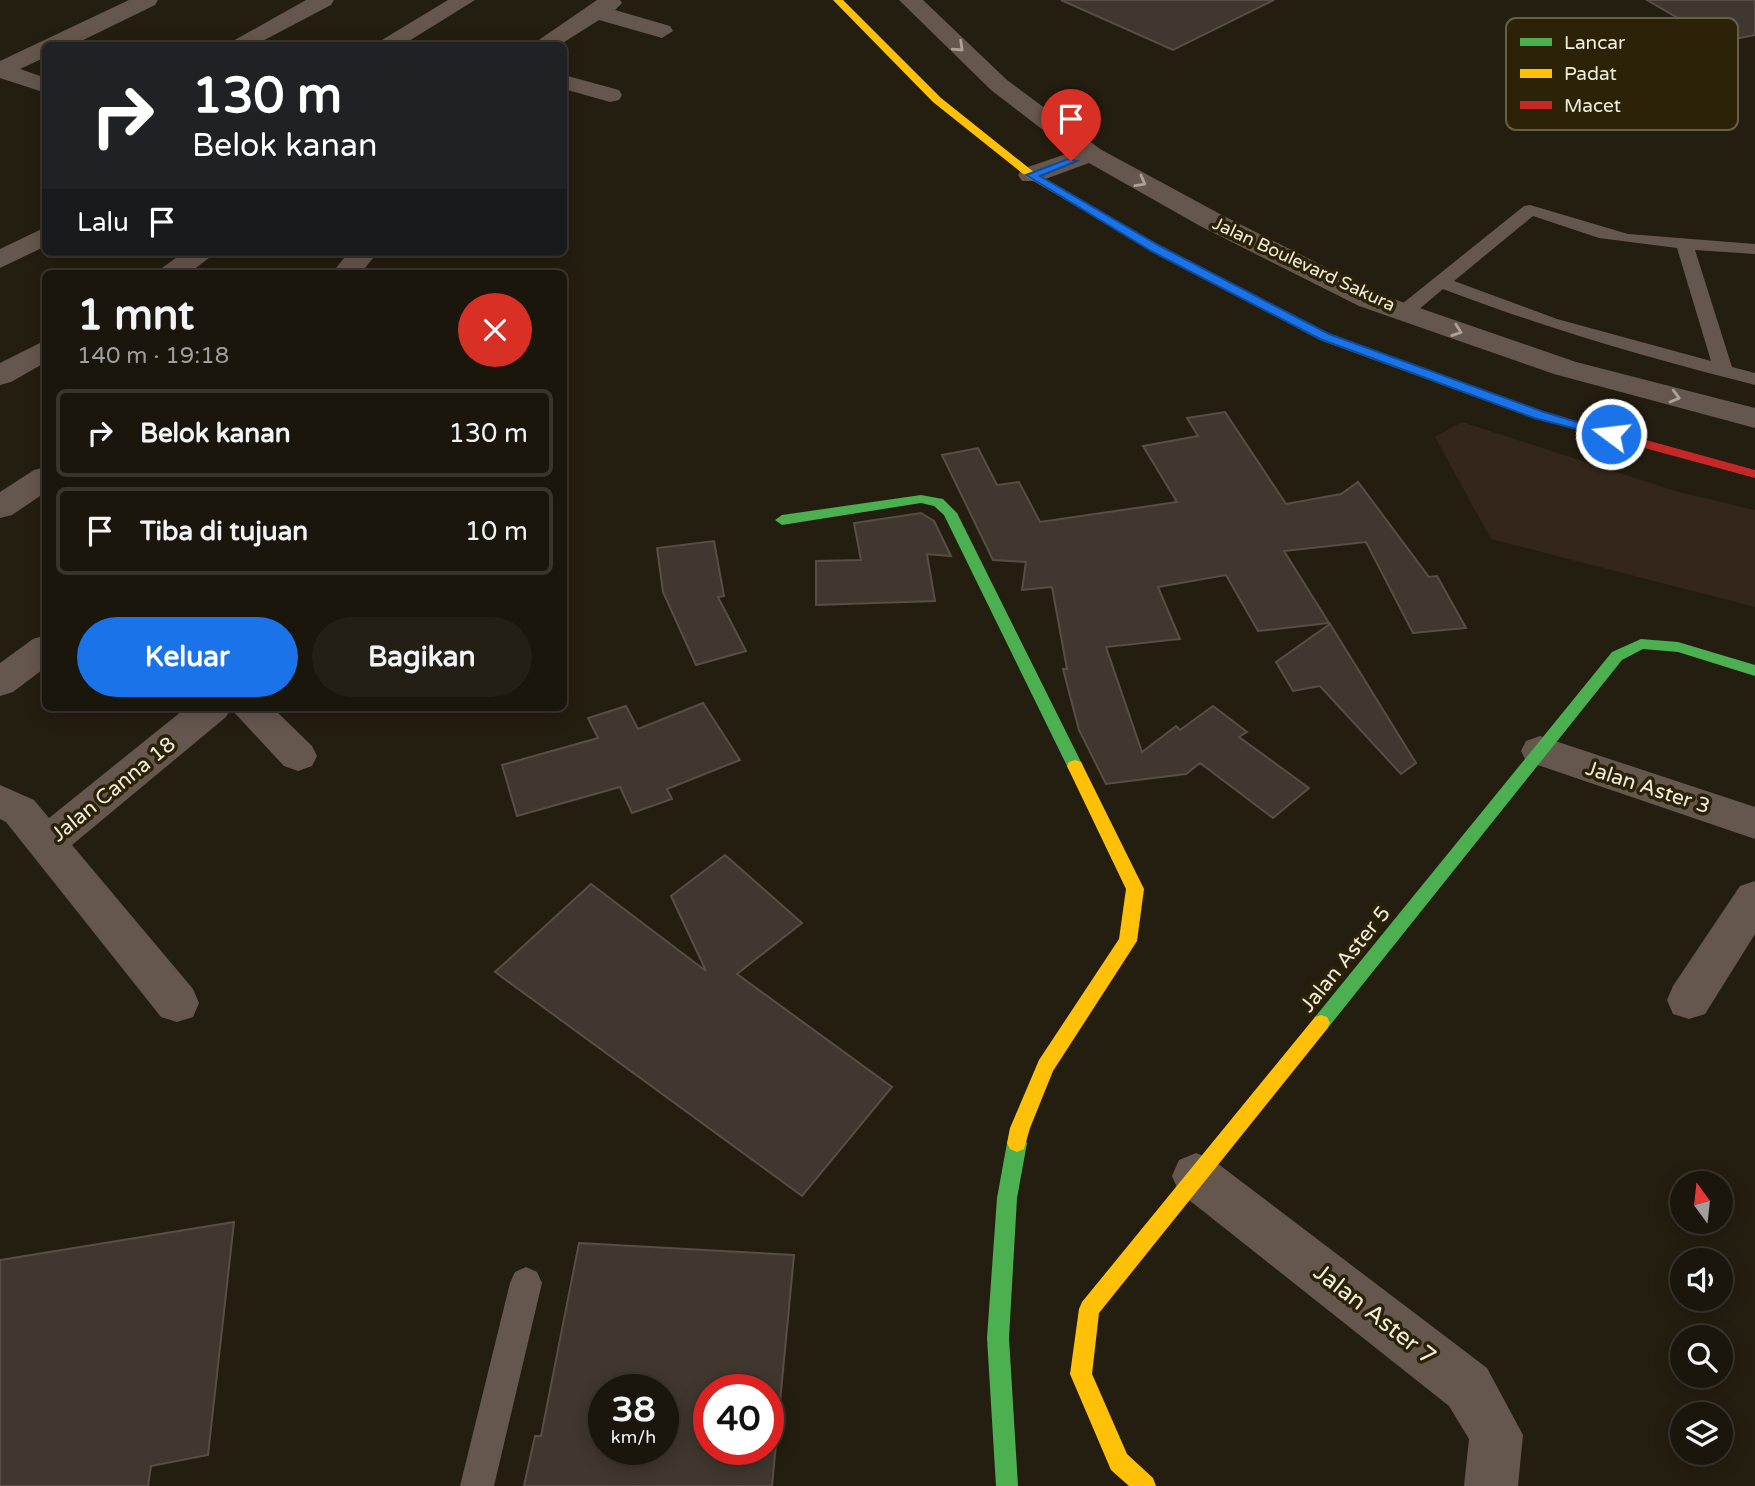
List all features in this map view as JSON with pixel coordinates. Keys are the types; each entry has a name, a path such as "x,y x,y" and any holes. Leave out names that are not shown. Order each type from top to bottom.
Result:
{"street":[{"path":"60,42 147,0"},
{"path":"243,42 323,0"},
{"path":"390,42 464,0"},
{"path":"838,0 937,100 1031,175 1156,248 1324,337 1539,415 1755,474"},
{"name":"Jalan Boulevard Sakura","path":"909,0 999,85 1091,154 1210,220 1369,300 1564,368 1755,418"},
{"path":"547,42 605,5 662,31"},
{"path":"0,70 42,50"},
{"path":"0,70 42,85"},
{"path":"567,83 610,94"},
{"path":"1031,175 1091,154"},
{"path":"0,260 42,237"},
{"path":"174,270 197,256"},
{"path":"349,270 361,256"},
{"path":"0,376 42,350"},
{"path":"0,507 42,480"},
{"path":"782,520 921,499 938,502 950,513 1135,889 1128,942 1095,986 1046,1066 1020,1128 1007,1198 998,1338 1007,1486"},
{"name":"Jalan Aster 5","path":"1145,1486 1119,1462 1081,1374 1089,1309 1617,656 1642,644 1678,647 1755,671"},
{"path":"0,682 42,652"},
{"name":"Jalan Canna 18","path":"46,844 208,711"},
{"path":"252,711 298,757"},
{"name":"Jalan Aster 3","path":"1540,751 1755,823"},
{"path":"0,800 20,811 177,1003"},
{"path":"1689,1000 1755,898"},
{"name":"Jalan Aster 7","path":"1196,1176 1468,1387 1496,1435 1491,1486"}],"lane":[{"path":"1404,312 1530,210 1599,233 1755,249"},
{"path":"1684,243 1724,373"},
{"path":"1440,282 1550,323 1724,373 1755,379"},
{"path":"477,1486 526,1283"}],"shaded area":[{"path":"1462,422 1675,491 1755,510 1755,607 1491,539 1435,437"}],"building":[{"path":"1061,0 1274,0 1173,50"},
{"path":"1647,0 1755,0 1755,35 1738,38 1738,18 1678,18"},
{"path":"1225,412 1286,504 1341,494 1358,482 1429,577 1437,576 1466,628 1413,633 1366,542 1284,551 1329,623 1258,631 1226,575 1158,587 1180,639 1106,647 1142,752 1176,726 1180,730 1213,706 1247,732 1239,737 1309,788 1273,818 1200,763 1186,774 1106,784 1079,730 1063,669 1067,669 1052,587 1022,590 1026,562 993,560 942,455 978,448 997,485 1019,482 1040,522 1177,502 1143,446 1198,436 1187,418"},
{"path":"921,513 934,521 951,556 927,554 935,601 816,605 816,561 861,560 854,523"},
{"path":"714,541 724,596 718,597 746,651 696,665 663,592 657,548"},
{"path":"1330,624 1416,763 1401,774 1320,686 1293,691 1276,662"},
{"path":"703,703 740,760 667,789 672,799 632,813 620,787 517,816 502,765 598,738 588,718 626,706 638,729"},
{"path":"725,855 802,923 737,974 892,1087 802,1196 495,972 591,884 706,971 671,896"},
{"path":"234,1222 208,1455 151,1466 148,1486 0,1486 0,1260"},
{"path":"579,1243 794,1255 783,1374 693,1374 693,1465 774,1465 772,1486 524,1486 535,1436 541,1436"}],"traffic: fast":[{"path":"1140,239 1324,337 1499,401"},
{"path":"782,520 921,499 938,502 950,513 1075,766"},
{"path":"1321,1023 1617,656 1641,644 1678,647 1755,671"},
{"path":"1007,1486 998,1338 1007,1198 1017,1143"}],"traffic: slow":[{"path":"838,0 937,100 1031,175 1140,239"},
{"path":"1017,1143 1020,1128 1046,1066 1128,941 1135,889 1075,766"},
{"path":"1145,1486 1119,1462 1081,1374 1089,1309 1321,1023"}],"traffic: jam":[{"path":"1499,401 1539,415 1755,474"}],"route":[{"path":"1071,161 1031,175 1156,248 1324,337 1539,415 1611,434"}]}
